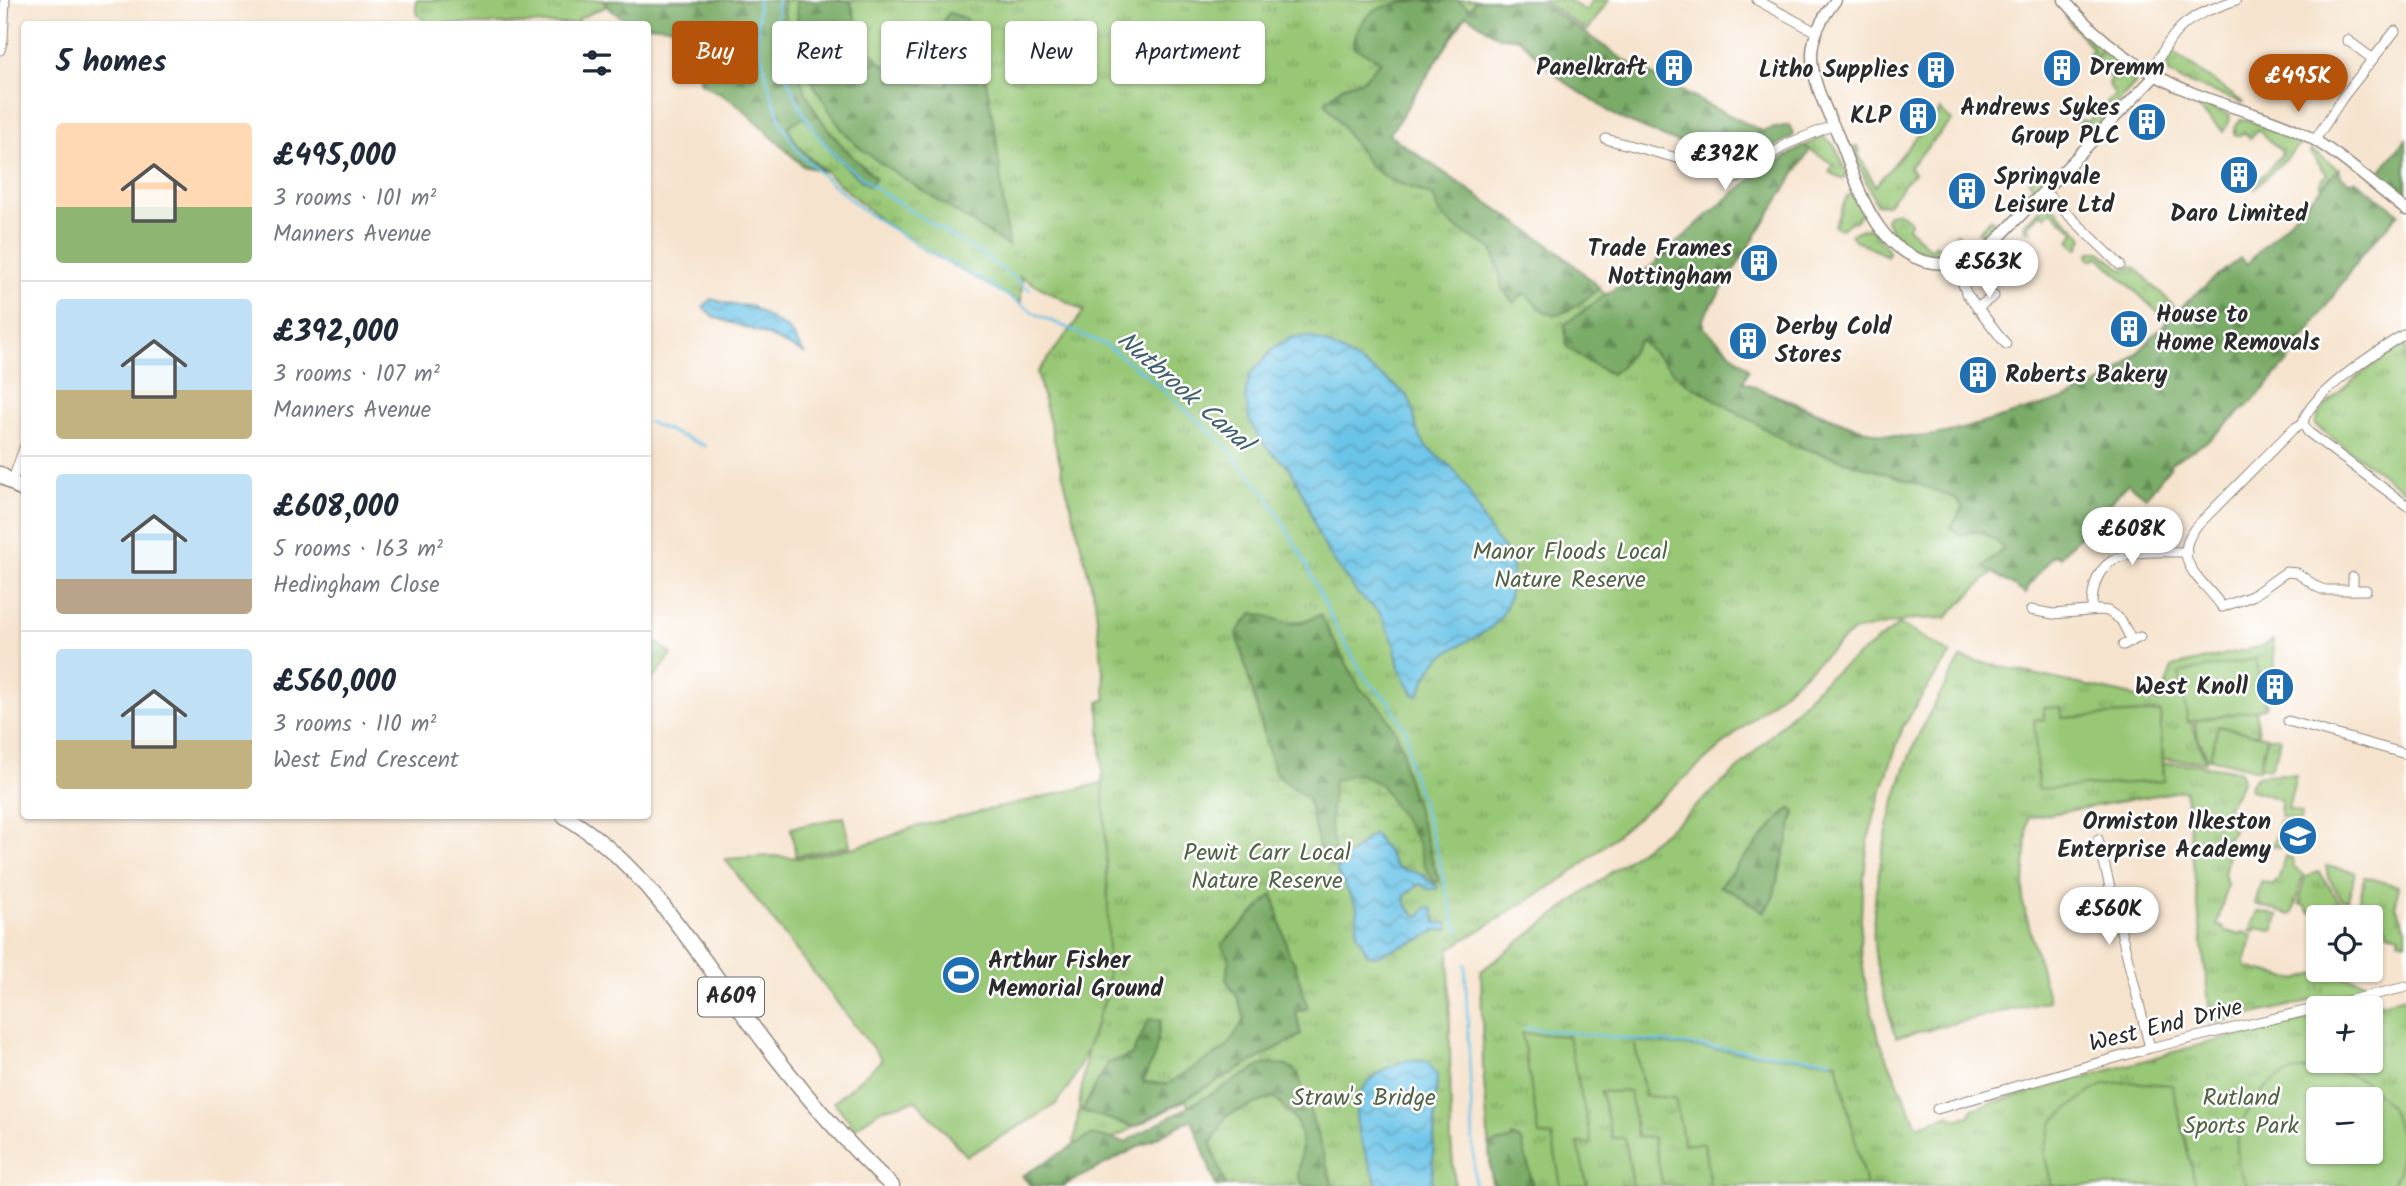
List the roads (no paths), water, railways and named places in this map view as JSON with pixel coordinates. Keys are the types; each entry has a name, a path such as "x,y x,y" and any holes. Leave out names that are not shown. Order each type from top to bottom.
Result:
{"main road":[{"path":"6,478 21,489"},
{"name":"A609","path":"569,819 595,836 634,874 683,933 789,1073 833,1125 892,1186"}],"street":[{"path":"0,50 5,27 5,0"},
{"path":"1758,0 1816,32"},
{"path":"1836,0 1821,20 1812,51 1813,68 1834,125 1857,182 1882,231 1898,248 1914,257 1938,263 1956,263 1989,248 2154,74 2163,50 2179,26 2200,13 2236,0"},
{"path":"2064,0 2107,42 2154,74 2194,94 2290,127 2315,140 2406,210"},
{"path":"2315,140 2327,119 2395,31"},
{"path":"2347,40 2373,59"},
{"path":"1606,139 1677,158 1730,178 1738,178 1787,144 1834,125"},
{"path":"1706,169 1711,158"},
{"path":"2044,191 2120,265"},
{"path":"1956,263 1963,286 2006,344"},
{"path":"1977,308 1994,296"},
{"path":"2224,618 2222,607 2188,565 2189,537 2293,429 2303,423 2311,408 2345,376 2406,333"},
{"path":"2303,423 2308,432 2406,505"},
{"path":"6,478 21,453"},
{"path":"2092,610 2095,581 2117,557 2132,552 2187,552"},
{"path":"2222,607 2252,596 2279,575 2290,572 2300,574 2320,589 2366,590"},
{"path":"2353,577 2353,590"},
{"path":"2031,610 2049,614 2104,610 2117,616 2132,641"},
{"path":"2046,626 2049,614"},
{"path":"2288,721 2406,754"},
{"path":"2098,839 2150,1048"},
{"name":"West End Drive","path":"1937,1109 2150,1048 2406,988"},
{"path":"1959,1103 1962,1113"}],"water":[{"path":"711,299 732,305 750,306 789,330 804,353 762,333 714,317 703,307"},
{"path":"1292,337 1308,337 1343,352 1404,393 1411,403 1423,442 1451,467 1462,481 1510,561 1511,588 1501,616 1486,631 1438,660 1418,696 1414,695 1399,668 1394,642 1379,612 1358,594 1330,556 1290,468 1268,449 1249,419 1245,397 1250,374 1277,345"},
{"path":"1373,834 1396,866 1421,874 1437,886 1437,889 1429,889 1419,884 1405,895 1406,902 1410,910 1419,917 1427,907 1432,908 1436,923 1447,923 1448,930 1437,930 1421,939 1375,956 1368,955 1357,934 1357,907 1337,873 1338,865"},
{"path":"1406,1060 1427,1061 1437,1074 1432,1186 1378,1186 1358,1128 1356,1112 1359,1097 1367,1083 1383,1071"}],"waterway":[{"name":"Nutbrook Canal","path":"758,0 758,43 771,94 783,126 798,152 865,212 1038,315 1106,345 1146,375 1222,442 1266,494 1301,554 1338,631 1367,681 1389,701 1407,733 1410,765 1437,852 1455,924 1460,932"},
{"path":"778,0 779,47 785,70 805,116 835,155 881,191 980,254 1030,290"},
{"path":"651,423 705,446"},
{"name":"Nutbrook Canal","path":"1465,964 1475,1186"},
{"path":"1526,1028 1832,1060"}],"place":[{"name":"Panelkraft","path":"1674,68"},
{"name":"Dremm","path":"2062,68"},
{"name":"Litho Supplies","path":"1936,70"},
{"name":"KLP","path":"1918,116"},
{"name":"Andrews Sykes Group PLC","path":"2147,122"},
{"name":"Daro Limited","path":"2239,175"},
{"name":"Springvale Leisure Ltd","path":"1967,191"},
{"name":"Trade Frames Nottingham","path":"1759,263"},
{"name":"House to Home Removals","path":"2129,329"},
{"name":"Derby Cold Stores","path":"1748,341"},
{"name":"Roberts Bakery","path":"1978,375"},
{"name":"West Knoll","path":"2275,687"},
{"name":"Ormiston Ilkeston Enterprise Academy","path":"2298,836"},
{"name":"Arthur Fisher Memorial Ground","path":"961,975"}],"park label":[{"name":"Manor Floods Local Nature Reserve","path":"1570,566"},
{"name":"Pewit Carr Local Nature Reserve","path":"1267,867"},
{"name":"Straw's Bridge","path":"1364,1098"},
{"name":"Rutland Sports Park","path":"2241,1112"}]}
